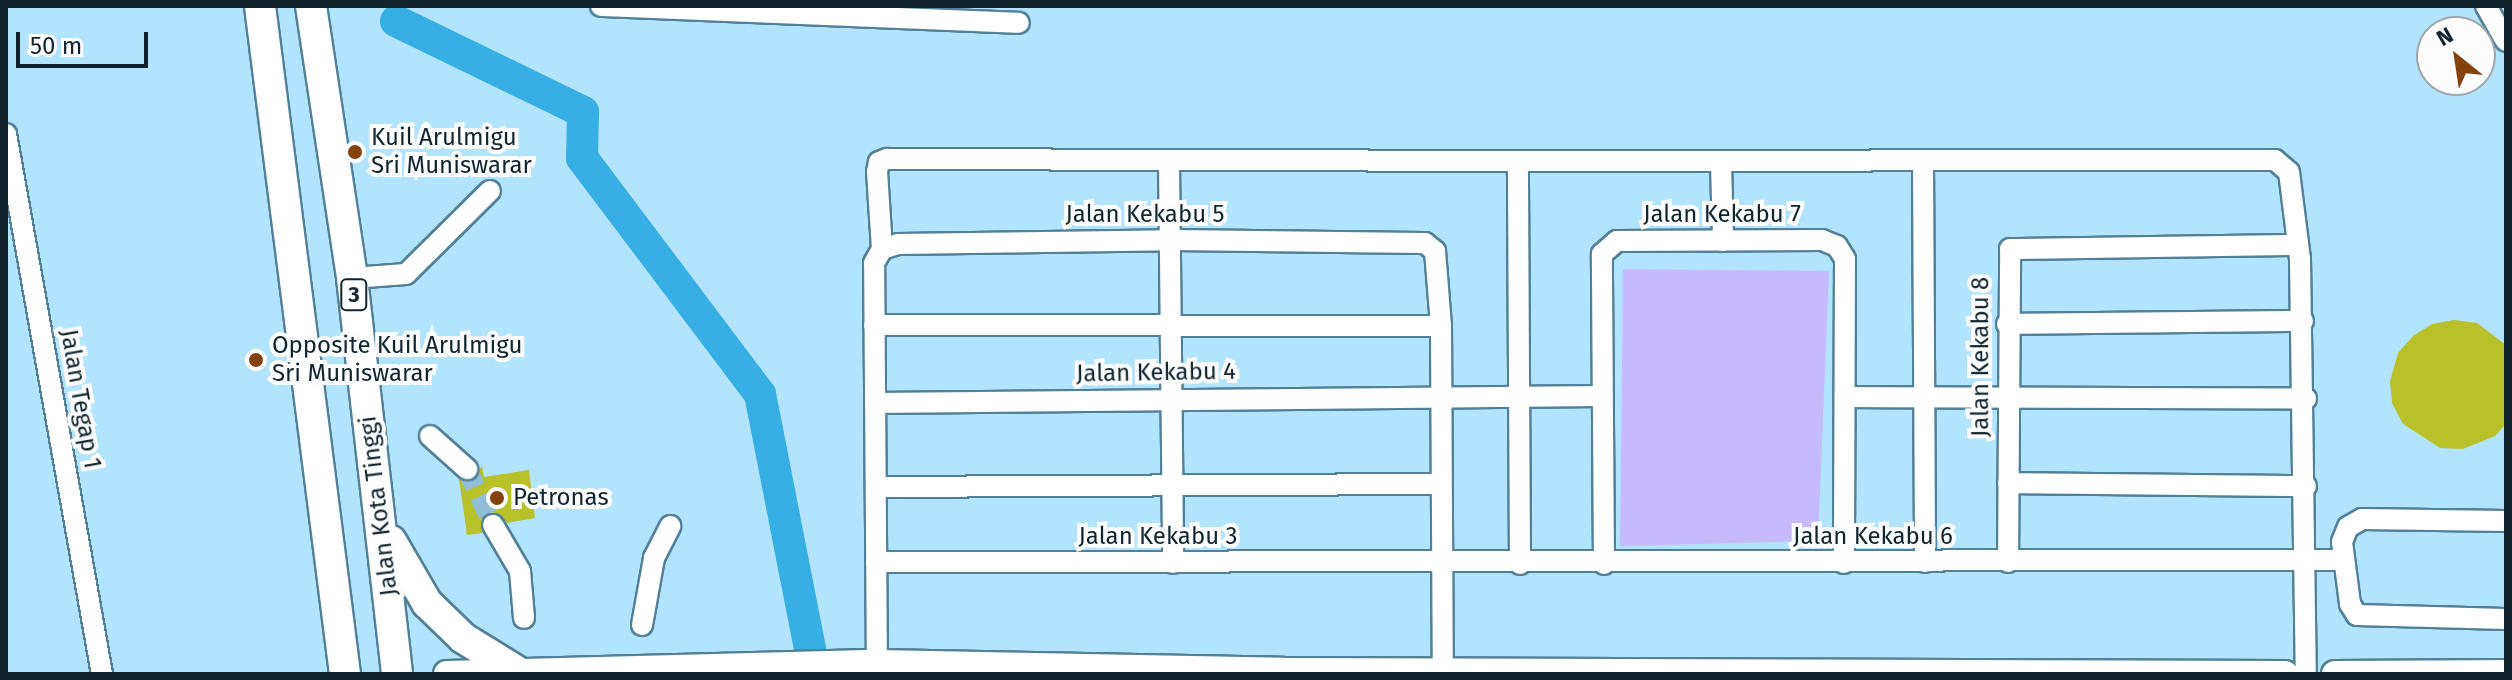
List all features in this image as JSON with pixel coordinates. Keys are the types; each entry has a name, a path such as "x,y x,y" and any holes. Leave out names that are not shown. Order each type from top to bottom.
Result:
{"highway":[{"path":"260,6 345,674"},
{"name":"Jalan Kota Tinggi","path":"311,6 352,278 383,517 397,674"},
{"path":"383,517 397,557 427,603 463,638 515,670"}],"main road":[{"path":"447,674 515,670 870,666 1283,672 1443,668 2285,674"},
{"path":"2335,674 2506,673"}],"street":[{"path":"601,6 1019,23"},
{"path":"2486,6 2503,30"},
{"name":"Jalan Tegap 1","path":"6,134 102,674"},
{"path":"870,666 876,562 874,325 878,256 877,172 879,162 887,159 1169,162 2275,160 2289,172 2303,321 2306,674"},
{"path":"1518,161 1520,564"},
{"path":"1923,161 1925,562"},
{"path":"1169,162 1173,240 1173,563"},
{"path":"1721,162 1723,241"},
{"path":"352,278 406,274 490,191"},
{"name":"Jalan Kekabu 5","path":"878,256 898,244 1173,240 1425,243 1438,260 1441,326"},
{"name":"Jalan Kekabu 7","path":"1604,564 1600,396 1602,254 1617,241 1822,240 1837,246 1845,259 1844,563"},
{"name":"Jalan Kekabu 8","path":"2008,562 2006,260 2010,249 2024,244 2297,245"},
{"path":"2007,324 2303,321"},
{"path":"874,325 1172,323 1441,326 1438,395 1443,668"},
{"name":"Jalan Kekabu 4","path":"875,403 1438,395 1600,396"},
{"path":"1845,397 2306,399"},
{"path":"430,436 467,469"},
{"path":"2008,483 2306,486"},
{"path":"876,487 1173,489 1439,484"},
{"path":"2506,521 2362,519 2348,527 2344,560 2357,615 2506,619"},
{"path":"493,525 520,571 524,618"},
{"path":"642,625 654,558 670,526"},
{"name":"Jalan Kekabu 6","path":"1441,565 2344,560"},
{"name":"Jalan Kekabu 3","path":"876,562 1441,565"}],"shaded area":[{"path":"1623,269 1829,271 1818,541 1620,546"}],"building":[{"path":"2454,320 2477,323 2506,345 2506,424 2495,436 2463,449 2440,448 2403,424 2392,403 2390,381 2398,353 2413,336 2432,324"},
{"name":"Petronas","path":"482,466 484,477 529,470 535,518 507,523 492,512 481,519 482,533 467,535 459,479 472,481"}],"waterway":[{"path":"396,21 583,112 582,158 760,394 815,674"}],"tunnel":[{"path":"467,469 493,525"}],"place":[{"name":"Kuil Arulmigu Sri Muniswarar","path":"355,152"},
{"name":"Opposite Kuil Arulmigu Sri Muniswarar","path":"256,360"},
{"name":"Petronas","path":"497,498"}]}
